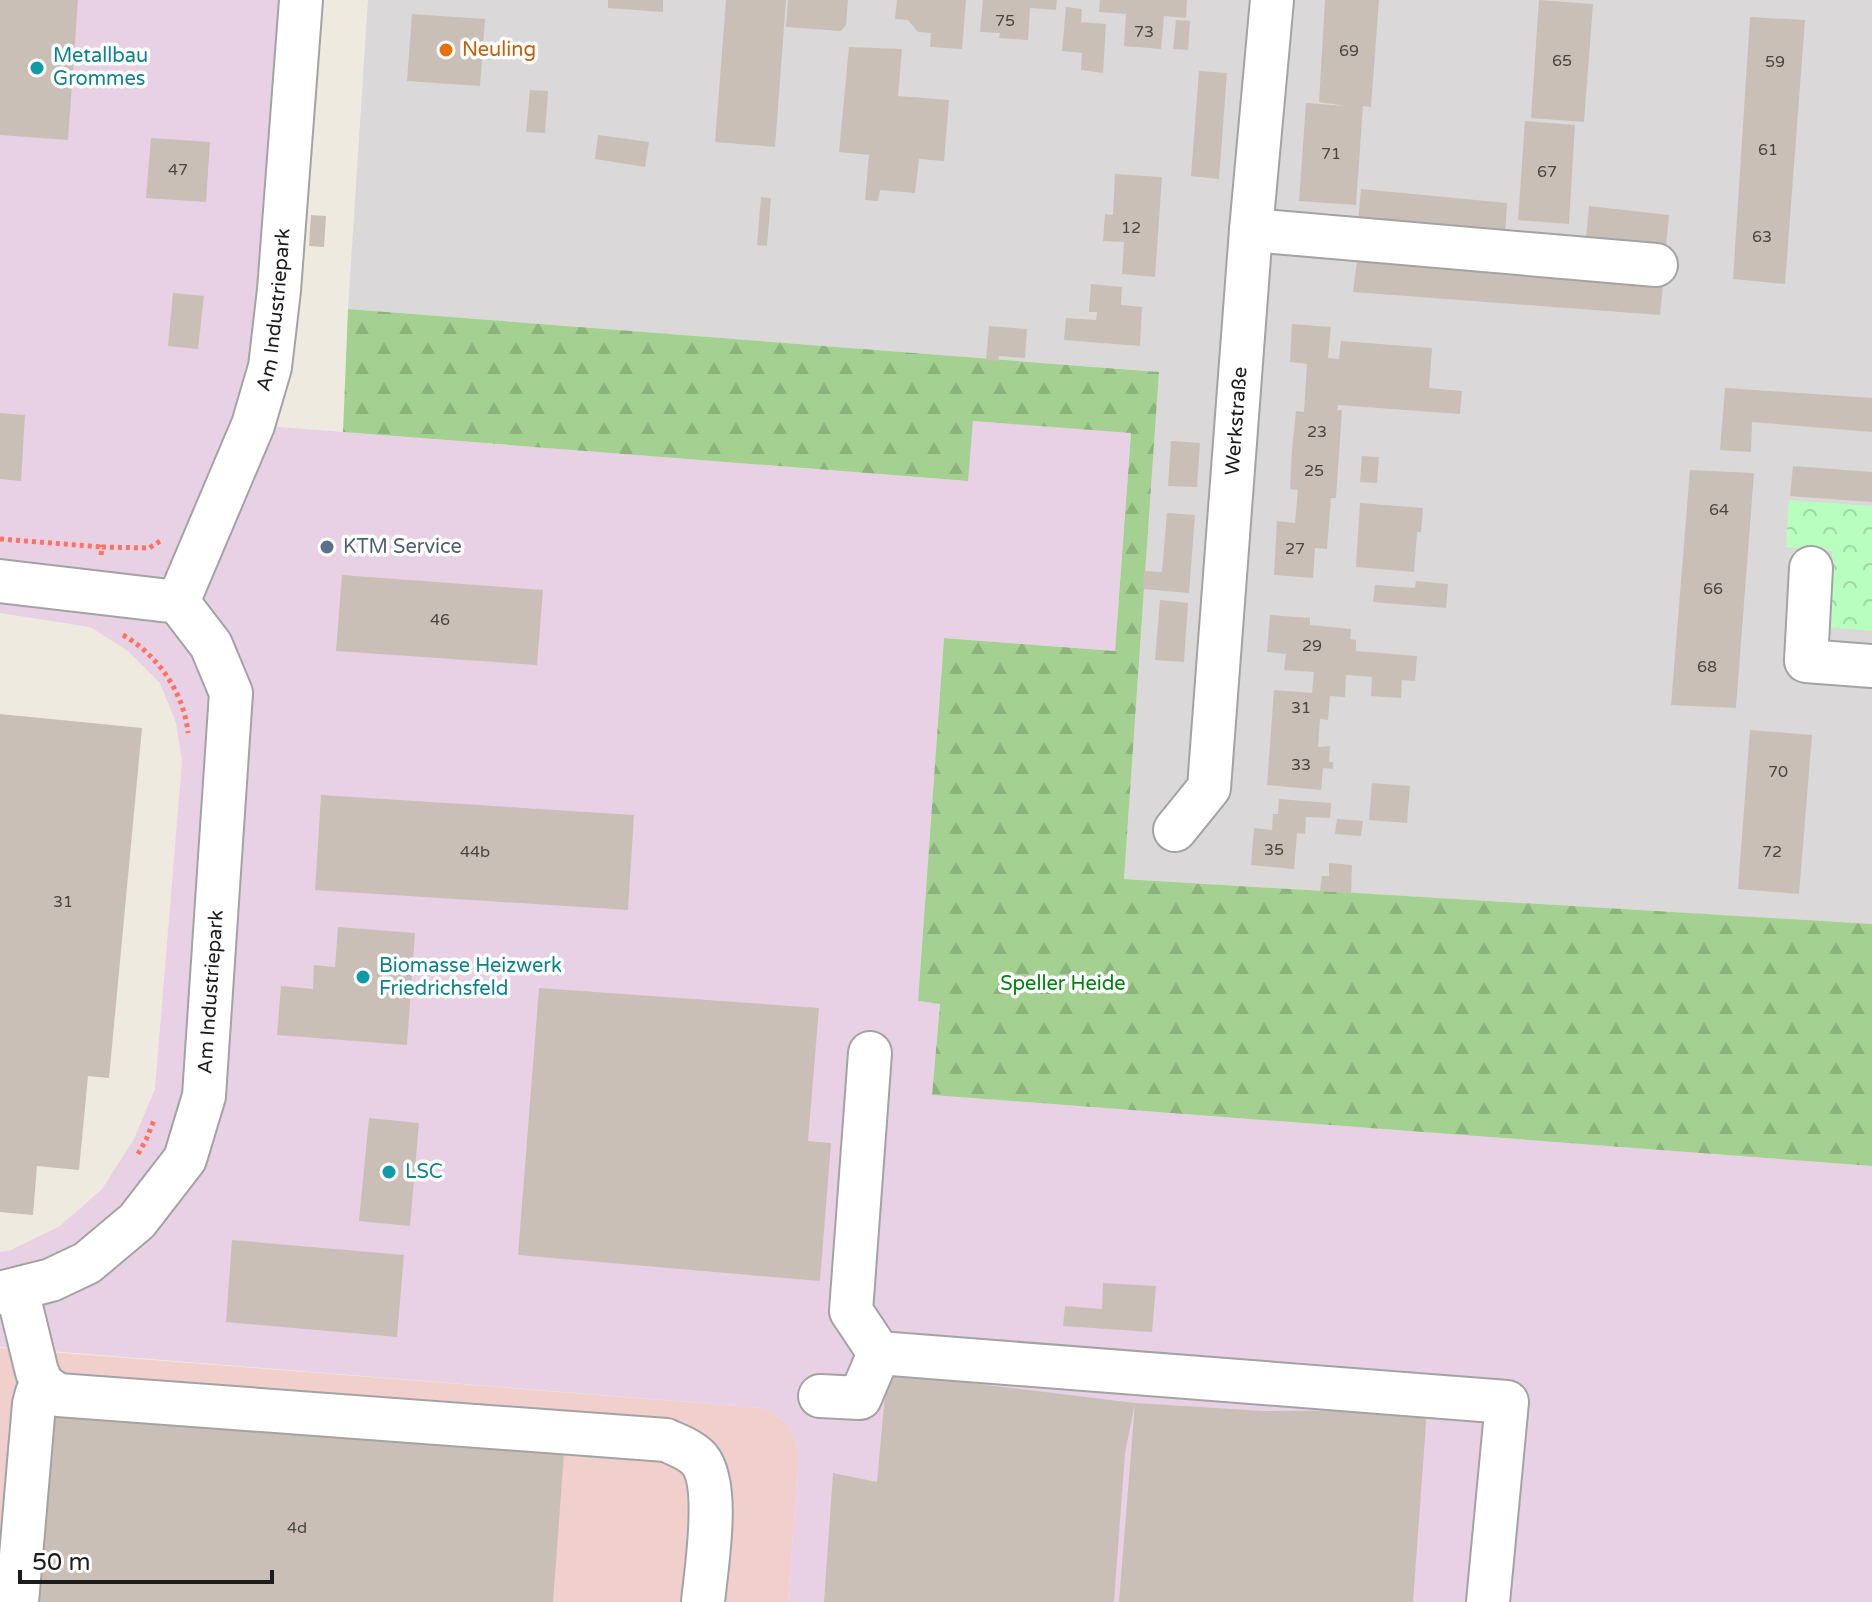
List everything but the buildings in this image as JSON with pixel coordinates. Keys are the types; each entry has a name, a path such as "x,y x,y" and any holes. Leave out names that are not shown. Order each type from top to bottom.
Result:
{"street":[{"name":"Am Industriepark","path":"8,1291 51,1280 87,1263 137,1221 185,1159 204,1096 231,693 211,645 178,602 253,425 270,367 279,290 301,0"},
{"name":"Werkstraße","path":"1175,830 1209,788 1251,230 1272,0"},
{"path":"1251,230 1656,265"},
{"path":"1811,568 1806,661 1872,666"},
{"path":"0,581 178,602"},
{"path":"870,1053 851,1311 879,1353"},
{"path":"8,1291 43,1385 58,1395 666,1440 700,1460 708,1478 711,1501 703,1602"},
{"path":"820,1396 860,1398 879,1353"},
{"path":"879,1353 1507,1402 1488,1602"},
{"path":"17,1602 34,1404 43,1385"}],"path":[{"path":"0,539 149,548 174,534"},
{"path":"98,593 102,547"},
{"path":"121,634 135,642 168,676 186,720 188,734"},
{"path":"132,1162 146,1140 156,1115"}],"shaded area":[{"path":"0,0 279,0 253,425 967,481 973,421 1131,432 1115,651 944,638 918,1001 940,1004 932,1095 1872,1166 1872,1602 788,1602 798,1450 786,1424 763,1408 0,1347 0,1252 11,1250 60,1226 102,1189 134,1139 155,1089 182,761 176,723 160,683 128,651 90,627 0,613"},
{"path":"368,0 1872,0 1872,924 1124,879 1159,372 348,309"},
{"path":"0,1348 763,1408 786,1424 798,1450 788,1602 0,1602"}],"green space":[{"name":"Speller Heide","path":"348,309 1159,372 1124,879 1872,924 1872,1166 932,1095 940,1004 918,1001 944,638 1115,651 1131,433 973,421 968,481 343,432"},
{"path":"1789,500 1872,506 1872,631 1827,627 1832,551 1786,547"}],"place":[{"name":"Neuling","path":"446,50"},
{"name":"Metallbau Grommes","path":"37,68"},
{"name":"KTM Service","path":"327,547"},
{"name":"Biomasse Heizwerk Friedrichsfeld","path":"363,977"},
{"name":"LSC","path":"389,1172"}]}
